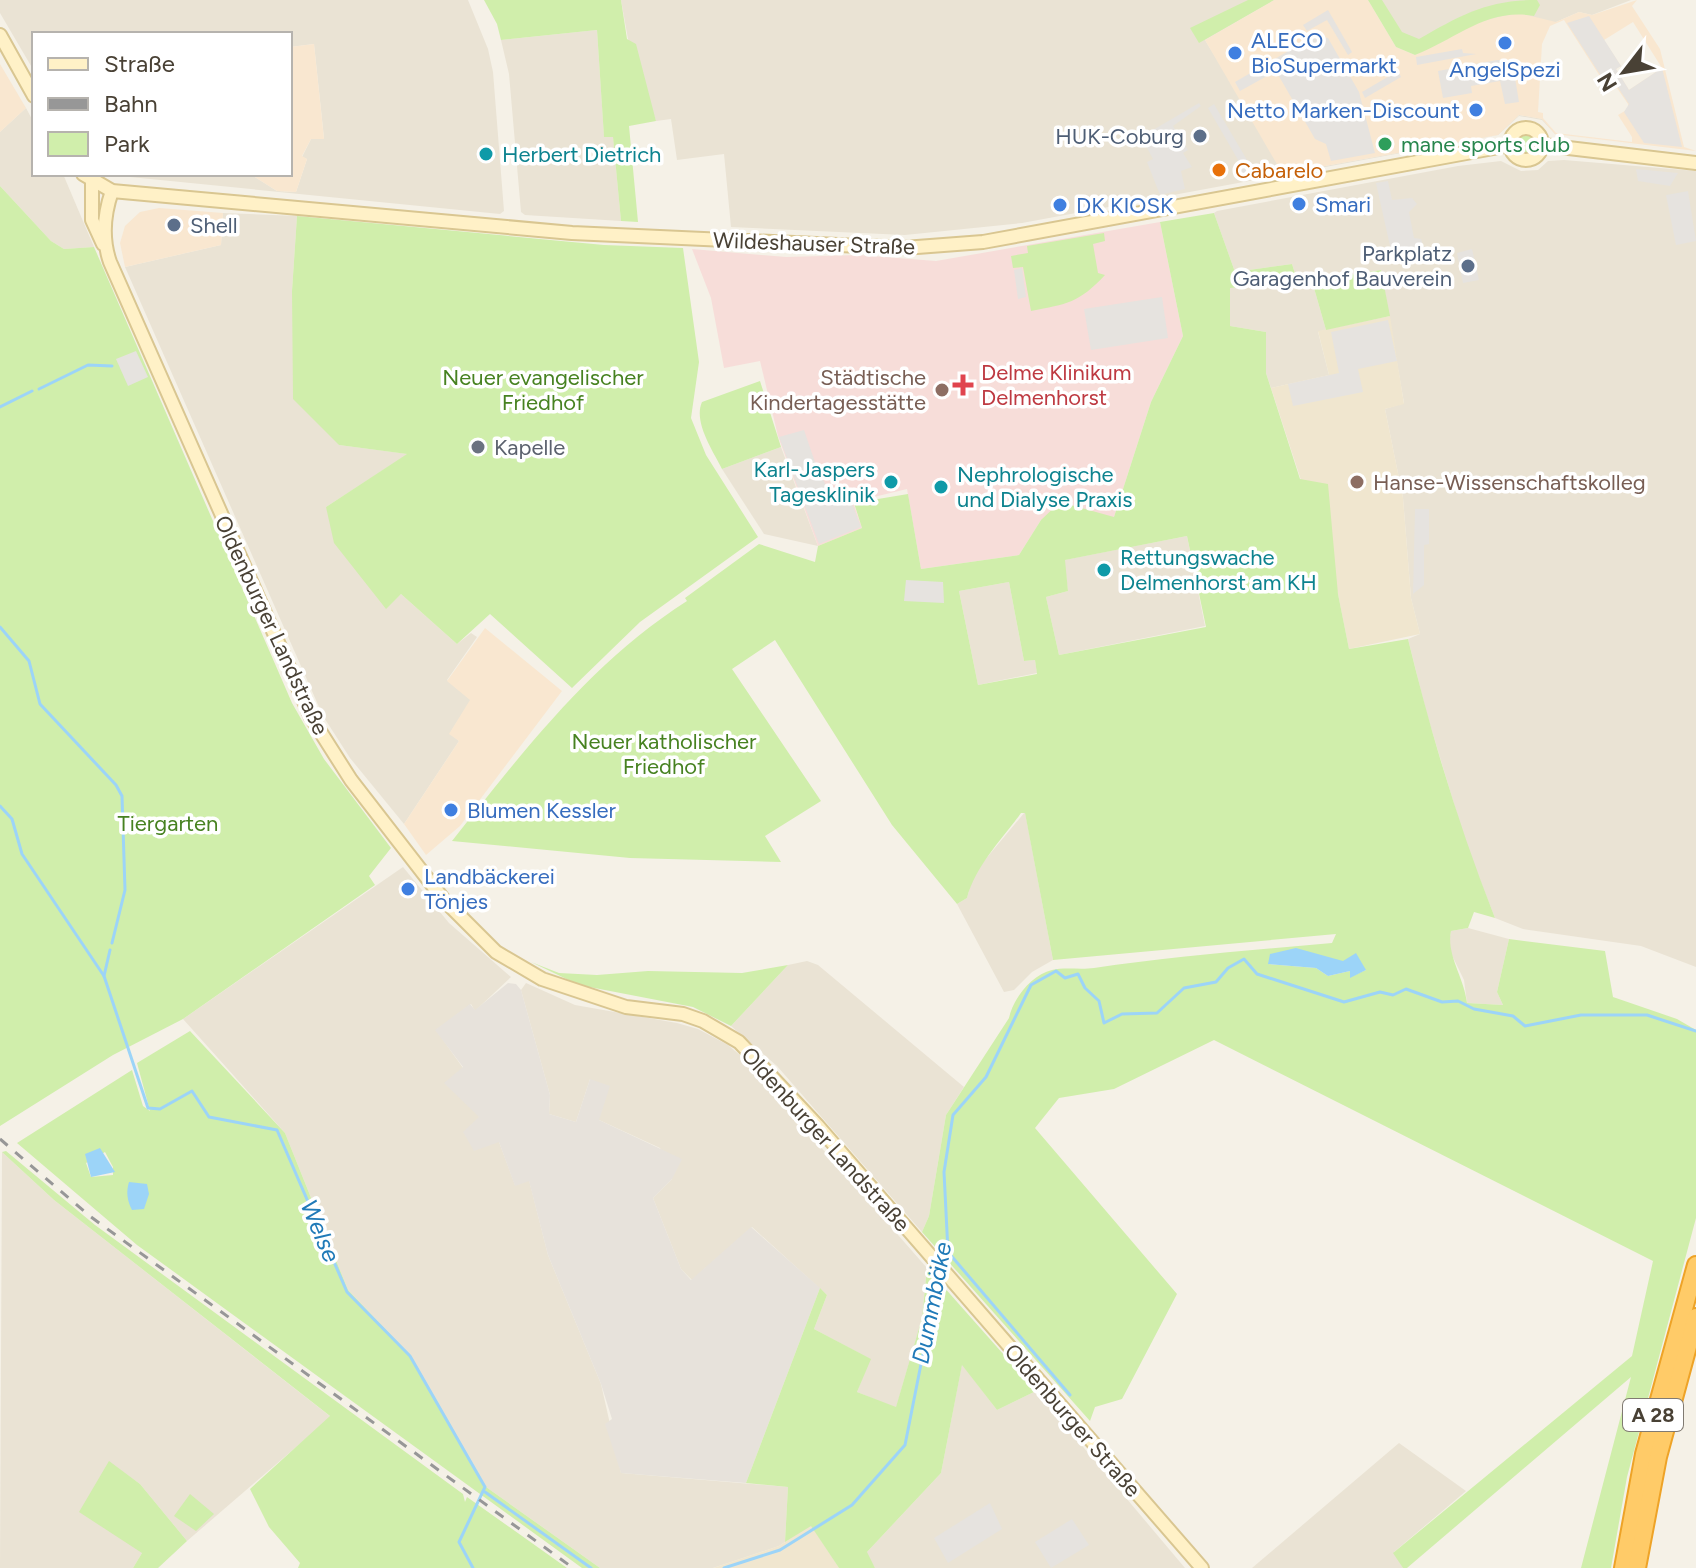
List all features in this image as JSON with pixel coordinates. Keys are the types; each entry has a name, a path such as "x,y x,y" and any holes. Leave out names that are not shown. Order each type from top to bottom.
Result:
{"highway":[{"name":"A 28","path":"1623,1568 1644,1454 1696,1265"},
{"name":"A 28","path":"1637,1568 1658,1457 1696,1317"}],"main road":[{"path":"0,35 32,92"},
{"name":"Wildeshauser Straße","path":"1527,127 1537,131 1543,145 1537,156 1526,160 1512,152 1510,145 1514,133 1527,127"},
{"name":"Wildeshauser Straße","path":"112,191 572,233 796,245 950,246 1510,145"},
{"name":"Wildeshauser Straße","path":"1543,145 1696,163"},
{"path":"88,178 112,191"},
{"path":"88,178 92,220 105,247"},
{"name":"Oldenburger Landstraße","path":"112,191 106,209 105,247 311,717 351,780 426,878 478,937 523,970 580,994 626,1007 683,1014 713,1026 739,1042 937,1264"},
{"name":"Oldenburger Straße","path":"937,1264 1202,1568"}],"shaded area":[{"path":"0,0 468,0 488,49 493,72 504,211 500,214 120,176 253,176 277,191 296,192 307,159 302,157 311,139 324,138 314,44 292,47 292,32 32,32 32,68 0,13"},
{"path":"621,0 1274,0 1205,40 1286,173 1497,135 1519,115 1543,119 1556,134 1696,153 1555,134 1542,120 1519,116 1498,135 1022,223 905,235 731,227 724,154 677,160 671,119 656,121 628,39"},
{"path":"1274,0 1368,0 1396,47 1415,55 1472,24 1502,16 1519,13 1556,22 1579,12 1592,15 1637,0 1632,6 1660,49 1684,147 1696,151 1555,134 1542,119 1519,115 1498,135 1286,173 1278,166 1205,40","holes":["1564,20 1610,92 1617,88 1628,104 1628,109 1618,115 1632,142 1556,133 1543,118 1543,113 1538,112 1542,44 1550,26","1633,22 1662,68 1629,90 1616,69 1621,66 1604,40"]},
{"path":"1368,0 1631,0 1592,15 1579,12 1556,22 1420,53"},
{"path":"1328,10 1352,52 1348,55 1327,20 1307,31 1303,25"},
{"path":"1589,16 1621,66 1616,69 1629,90 1662,68 1682,147 1644,143 1624,112 1629,104 1617,86 1610,90 1567,23"},
{"path":"597,30 604,136 613,136 621,221 525,215 521,212 509,74 501,40"},
{"path":"1316,35 1328,38 1359,92 1375,153 1331,161 1326,144 1315,139 1276,71 1240,91 1235,82"},
{"path":"314,44 324,139 311,139 302,156 307,159 296,192 277,191 253,176 292,176 292,47"},
{"path":"1462,49 1463,53 1476,54 1417,65 1416,57"},
{"path":"1512,60 1519,102 1505,104 1500,81 1471,86 1472,93 1443,98 1438,71"},
{"path":"0,64 26,108 0,132"},
{"path":"1398,71 1401,77 1365,98 1362,92"},
{"path":"1199,103 1201,106 1173,126 1188,150 1183,153 1192,167 1181,171 1185,189 1160,195 1147,162 1153,159 1141,137"},
{"path":"1214,104 1250,165 1249,177 1241,176 1241,165 1208,108"},
{"path":"26,108 32,119 32,176 64,176 94,247 64,249 51,241 0,186 0,132"},
{"path":"1501,161 1521,171 1538,170 1548,161 1696,171 1696,967 1641,946 1523,929 1495,918 1467,847 1408,639 1420,634 1411,598 1403,498 1385,409 1404,403 1381,270 1312,281 1326,330 1318,332 1329,375 1271,388 1266,373 1266,332 1230,326 1229,288 1298,283 1292,264 1235,272 1214,213 1217,211 1458,166"},
{"path":"1636,169 1678,173 1670,186 1638,181"},
{"path":"1388,181 1392,200 1412,198 1417,204 1409,212 1414,238 1421,239 1424,248 1416,250 1416,255 1399,258 1398,254 1392,255 1376,183"},
{"path":"1688,191 1696,241 1676,245 1666,195"},
{"path":"159,208 223,213 221,245 125,267 120,243 125,226 140,212"},
{"path":"223,213 297,216 292,291 339,445 408,454 326,507 386,608 401,594 457,644 471,633 477,637 447,680 471,700 450,733 459,741 404,824 350,758 323,716 125,267 221,245"},
{"name":"Delme Klinikum Delmenhorst","path":"1160,222 1183,336 1151,402 1114,517 1041,520 1019,555 921,569 907,489 853,502 862,528 818,546 778,436 760,361 724,368 711,298 692,249 786,257 859,255 936,261"},
{"name":"Parkplatz Garagenhof Bauverein","path":"1472,249 1479,280 1463,283 1457,253"},
{"path":"1022,268 1026,297 1018,299 1014,270"},
{"path":"1162,297 1168,338 1091,350 1084,309"},
{"name":"Hanse-Wissenschaftskolleg","path":"1390,316 1404,404 1385,409 1403,498 1411,598 1420,634 1349,649 1338,594 1271,388 1329,375 1318,331"},
{"path":"1388,320 1397,361 1358,369 1363,392 1293,406 1288,384 1339,373 1331,332"},
{"path":"136,351 148,377 128,386 116,359"},
{"path":"804,430 826,485 853,506 861,527 819,544 779,437"},
{"path":"781,447 818,546 764,534 722,469"},
{"path":"1415,509 1429,509 1429,544 1424,545 1424,585 1413,594"},
{"path":"1187,536 1205,626 1059,655 1046,597 1068,591 1064,560"},
{"path":"906,580 943,582 944,603 904,601"},
{"path":"1009,582 1024,661 1035,660 1037,673 978,685 959,591"},
{"path":"485,628 562,691 460,826 426,855 404,824 459,741 449,734 470,700 447,681"},
{"path":"1025,812 1053,960 1032,972 1014,990 1004,992 957,904 967,898 973,876"},
{"path":"403,867 449,923 511,977 475,1011 471,1004 436,1030 463,1068 479,1117 499,1142 515,1185 529,1180 548,1255 601,1384 621,1473 788,1487 785,1542 779,1546 713,1568 600,1568 486,1487 411,1356 348,1290 285,1133 183,1019"},
{"path":"1468,928 1509,939 1497,992 1503,1005 1467,1003 1464,980 1448,947 1451,931"},
{"path":"807,961 818,965 964,1087 946,1115 929,1216 922,1232 777,1066 731,1026 788,965"},
{"path":"508,983 516,984 521,990 550,1095 549,1114 576,1122 590,1079 610,1086 599,1120 682,1159 672,1179 653,1198 681,1269 691,1280 751,1227 820,1288 746,1483 621,1473 605,1424 612,1419 601,1384 548,1255 529,1181 515,1186 499,1142 474,1151 463,1132 479,1117 444,1083 463,1067 435,1030 470,1004 475,1010"},
{"path":"526,983 575,1005 677,1023 698,1029 728,1045 927,1268 922,1318 896,1408 857,1392 870,1359 814,1329 827,1295 752,1227 692,1280 681,1269 653,1198 672,1179 660,1148 599,1120 590,1079 576,1122 549,1114 550,1095 521,990"},
{"path":"2,1152 54,1200 331,1417 187,1541 140,1484 109,1462 142,1553 133,1568 0,1568"},
{"path":"962,1364 997,1410 1036,1391 1185,1568 875,1568 866,1553 941,1473"},
{"path":"1399,1443 1466,1491 1394,1552 1403,1568 1252,1568"},
{"path":"990,1503 1002,1529 948,1563 934,1538"},
{"path":"1072,1519 1089,1545 1051,1568 1035,1542"},
{"path":"811,1525 839,1568 713,1568 779,1546"}],"green space":[{"path":"484,0 621,0 627,39 636,44 656,121 629,126 638,222 621,221 613,137 604,137 597,30 501,40 497,24"},
{"path":"1248,0 1274,0 1199,43 1190,28"},
{"path":"1368,0 1382,0 1402,32 1419,39 1462,16 1489,6 1537,0 1540,5 1534,16 1517,14 1487,20 1415,55 1396,47"},
{"path":"1526,134 1533,137 1536,144 1533,151 1526,154 1519,151 1516,144 1519,137"},
{"name":"Tiergarten","path":"0,186 51,241 64,249 94,247 292,703 324,759 391,848 369,876 375,885 183,1019 113,1055 0,1126"},
{"name":"Neuer katholischer Friedhof","path":"1214,213 1235,272 1292,264 1298,283 1230,288 1230,326 1266,332 1266,373 1300,479 1328,484 1338,594 1349,649 1408,639 1447,780 1495,918 1474,912 1468,928 1451,931 1451,949 1467,1003 1503,1005 1497,992 1509,939 1605,951 1613,997 1677,1019 1696,1030 1696,1218 1627,1477 1611,1568 1581,1568 1631,1377 1407,1568 1403,1568 1393,1553 1632,1356 1653,1261 1214,1040 1114,1089 1059,1098 1035,1128 1177,1294 1122,1399 1095,1407 1090,1421 922,1232 929,1216 946,1115 1030,982 1057,969 1089,969 1332,943 1336,934 1053,960 1025,813 1021,813 983,864 967,898 957,904 892,825 775,640 732,669 821,801 765,836 781,862 630,858 452,841 532,742 589,681 652,625 687,601 685,598 759,544 815,562 818,546 862,528 854,503 908,494 921,569 1019,555 1041,520 1060,502 1114,517 1151,402 1183,336 1160,222","holes":["1187,536 1206,627 1059,655 1046,597 1068,591 1065,560","1009,582 1024,661 1035,660 1037,674 978,685 959,591","1326,957 1366,970 1350,977 1350,971 1328,976 1316,968 1268,964"]},
{"name":"Neuer evangelischer Friedhof","path":"297,216 604,245 683,248 699,362 691,418 706,455 758,537 640,622 572,688 490,614 457,644 401,594 386,609 334,543 326,507 407,454 339,445 293,399 292,291"},
{"path":"1104,233 1105,241 1093,244 1098,273 1105,275 1072,301 1031,311 1023,267 1013,268 1011,256 1028,253 1027,246"},
{"path":"1381,270 1390,316 1326,330 1312,281"},
{"path":"760,381 781,447 722,469 702,427 702,402"},
{"path":"531,962 559,973 597,975 648,971 742,973 788,965 731,1026 693,1007 579,985"},
{"path":"190,1031 285,1133 348,1290 411,1356 486,1487 600,1568 582,1568 137,1245 17,1143 132,1070 143,1106 150,1111 137,1063","holes":["105,1152 113,1167 113,1175 91,1177 86,1163"]},
{"path":"6,1151 95,1225 463,1494 465,1502 467,1497 567,1568 298,1568 300,1563 269,1527 250,1489 330,1416 54,1200 2,1152"},
{"path":"927,1268 1036,1391 997,1410 962,1365 941,1473 867,1552 875,1568 839,1568 811,1526 785,1542 788,1487 746,1483 820,1288 827,1295 814,1329 871,1359 857,1392 896,1407 922,1318"},
{"path":"109,1461 140,1484 187,1541 158,1568 133,1568 142,1553 79,1512"},
{"path":"190,1494 214,1514 196,1531 174,1516"}],"water":[{"path":"1296,948 1343,961 1356,953 1366,970 1350,978 1350,971 1328,976 1316,968 1268,964 1270,954"},
{"path":"100,1148 115,1172 91,1177 85,1154"},
{"path":"129,1182 147,1184 149,1194 144,1209 132,1210 128,1196"}],"waterway":[{"path":"39,389 88,365 112,366"},
{"path":"0,407 32,391"},
{"name":"Welse","path":"0,627 29,661 40,704 116,785 122,796 125,890 112,943"},
{"name":"Welse","path":"0,806 12,819 22,854 104,976 148,1108 160,1109 192,1091 209,1117 277,1130 347,1292 410,1356 485,1487 459,1542 473,1568"},
{"name":"Welse","path":"104,976 110,950"},
{"name":"Dummbäke","path":"943,1262 948,1252 944,1172 953,1115 986,1077 1031,985 1056,971 1065,978 1078,974 1085,988 1099,1001 1104,1023 1122,1014 1157,1013 1184,988 1216,982 1228,968 1244,959 1257,974 1344,1002 1380,992 1393,995 1406,989 1442,1002 1458,1001 1474,1009 1513,1016 1525,1026 1581,1015 1647,1015 1696,1031"},
{"path":"948,1252 1070,1395"},
{"name":"Dummbäke","path":"724,1568 780,1550 852,1505 905,1445 939,1273"},
{"name":"Dummbäke","path":"485,1492 591,1568"}],"railway":[{"path":"0,1139 91,1217 573,1568"}],"place":[{"name":"AngelSpezi","path":"1505,43"},
{"name":"ALECO BioSupermarkt","path":"1235,53"},
{"name":"Netto Marken-Discount","path":"1476,110"},
{"name":"HUK-Coburg","path":"1200,136"},
{"name":"mane sports club","path":"1385,144"},
{"name":"Herbert Dietrich","path":"486,154"},
{"name":"Cabarelo","path":"1219,170"},
{"name":"Smari","path":"1299,204"},
{"name":"DK KIOSK","path":"1060,205"},
{"name":"Shell","path":"174,225"},
{"name":"Parkplatz Garagenhof Bauverein","path":"1468,266"},
{"name":"Delme Klinikum Delmenhorst","path":"963,385"},
{"name":"Städtische Kindertagesstätte","path":"942,390"},
{"name":"Kapelle","path":"478,447"},
{"name":"Karl-Jaspers Tagesklinik","path":"891,482"},
{"name":"Hanse-Wissenschaftskolleg","path":"1357,482"},
{"name":"Nephrologische und Dialyse Praxis","path":"941,487"},
{"name":"Rettungswache Delmenhorst am KH","path":"1104,570"},
{"name":"Blumen Kessler","path":"451,810"},
{"name":"Landbäckerei Tönjes","path":"408,889"}]}
